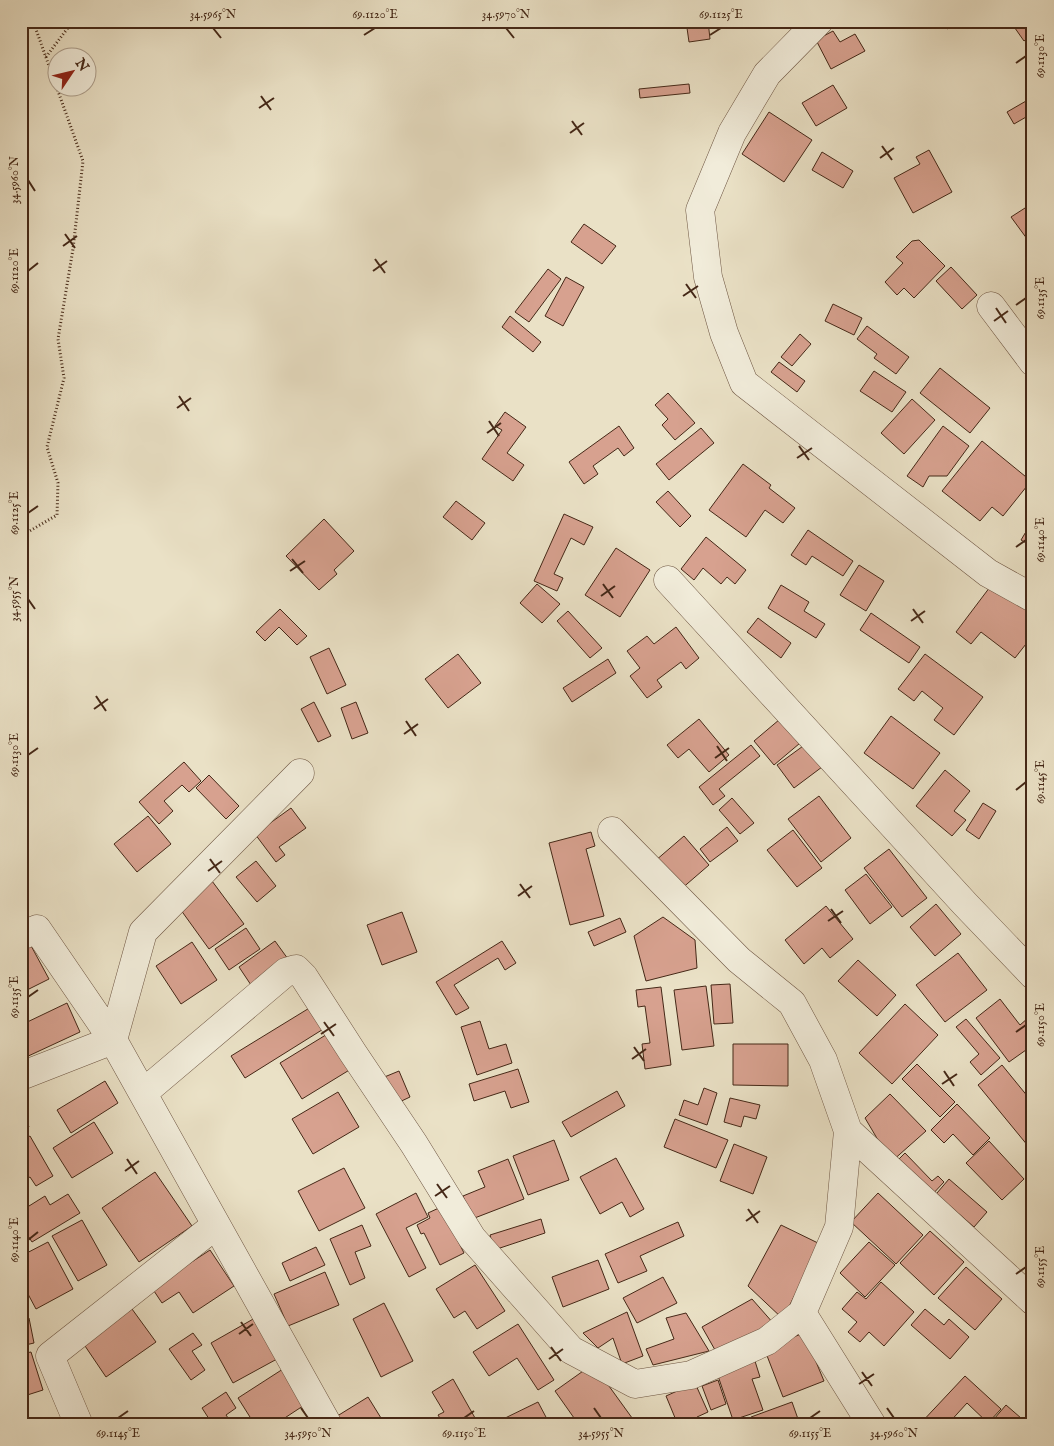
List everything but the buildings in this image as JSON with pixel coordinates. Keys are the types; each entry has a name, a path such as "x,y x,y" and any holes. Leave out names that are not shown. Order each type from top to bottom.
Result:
{"street":[{"path":"819,21 767,74 732,133 700,210 708,277 724,333 744,383 988,573 1033,598"},
{"path":"991,306 1033,362"},
{"path":"668,580 965,904 1033,975"},
{"path":"113,1040 143,932 300,773"},
{"path":"143,1093 286,972 296,969 304,977 414,1144 472,1238 571,1350 635,1384 691,1375 767,1341 802,1314 839,1226 848,1131 823,1060 792,1003 739,960 612,830"},
{"path":"21,936 38,929 113,1040 328,1425"},
{"path":"21,1076 113,1040"},
{"path":"848,1131 1033,1301"},
{"path":"79,1425 50,1356 216,1225"},
{"path":"802,1314 872,1425"}],"path":[{"path":"21,536 57,515 58,483 47,446 64,378 58,339 73,249 83,161 33,21"},
{"path":"46,57 73,21"}]}
